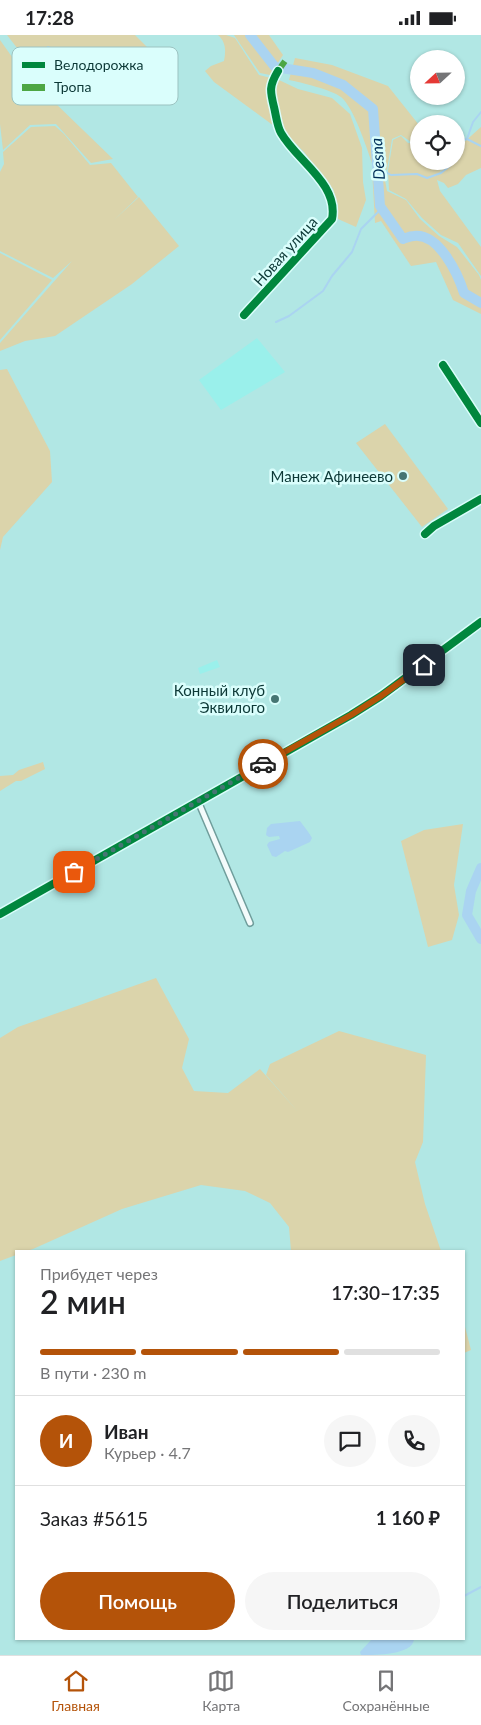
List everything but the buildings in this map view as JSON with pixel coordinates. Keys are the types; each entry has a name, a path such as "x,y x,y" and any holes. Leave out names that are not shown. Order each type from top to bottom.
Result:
{"street":[{"name":"Новая улица","path":"244,315 332,219 334,209 330,193 281,133 270,91 272,80 278,71"},
{"path":"443,365 481,423"},
{"path":"424,534 434,526 481,499"},
{"path":"0,914 356,712 381,696 481,622"},
{"path":"198,801 250,923"}],"shaded area":[{"path":"7,35 135,35 147,47 16,47"},
{"path":"218,35 235,38 259,75 279,80 298,89 332,98 350,114 362,148 363,182 366,200 356,227 338,219 338,206 333,189 304,152 289,137 214,82 205,71 211,66 224,61 225,47"},
{"path":"234,35 269,35 283,55 270,75 260,73"},
{"path":"0,40 12,57 12,105 57,105 113,159 91,163 56,124 30,125 3,150 0,124"},
{"path":"295,58 332,65 388,86 411,115 410,141 401,135 392,139 387,170 372,163 355,118 341,97 308,84 289,80"},
{"path":"55,126 90,165 111,163 138,197 113,221 139,197 179,246 132,284 55,336 25,341 0,351 0,343 72,261 53,278 0,251 0,172 4,164 3,152 31,127"},
{"path":"481,127 481,168 466,175 458,184 448,188 444,183 437,180 440,191 481,247 481,276 458,243 441,235 422,218 406,199 389,190 388,171 393,140 401,136 410,143 410,170 441,170 440,173 442,170 465,170 465,141"},
{"path":"372,169 384,175 387,191 406,200 420,219 439,236 457,247 479,275 481,280 481,314 453,300 436,262 411,266 381,221 375,223"},
{"path":"0,253 52,280 0,340"},
{"path":"257,338 285,372 221,410 199,380"},
{"path":"7,369 50,451 52,482 3,537 0,550 0,370"},
{"name":"Манеж Афинеево","path":"385,424 448,509 422,527 356,443"},
{"path":"217,660 220,667 200,674 198,668"},
{"path":"43,762 45,769 21,781 16,781 0,791 0,776 13,775 19,770"},
{"path":"300,821 312,838 310,842 288,852 285,851 276,857 272,856 267,845 269,842 280,839 279,836 269,837 266,835 267,828 271,824"},
{"path":"463,824 454,885 459,915 452,940 428,947 401,841 424,830"},
{"path":"156,978 189,1039 182,1068 194,1091 228,1093 260,1069 299,1113 266,1075 270,1064 339,1031 426,1055 423,1142 415,1162 425,1204 441,1250 291,1250 289,1227 270,1203 245,1191 201,1185 122,1209 33,1249 15,1250 15,1255 0,1261 0,1038 18,1027"},
{"path":"465,1327 471,1350 465,1353"},
{"path":"371,1640 414,1640 407,1648 393,1653 361,1655 360,1652"}],"waterway":[{"name":"Desna","path":"250,35 275,67 313,73 343,85 373,109 380,206 403,239 413,236 423,237 432,241 446,256 464,293 481,303"},
{"path":"467,139 473,122 481,112"},
{"path":"465,139 481,146"},
{"path":"377,167 391,175 417,174 427,178 445,170"},
{"path":"276,322 289,316 323,291 332,276 352,252 361,229 382,208"},
{"name":"Desna","path":"481,868 471,891 467,915 481,939"},
{"path":"465,1595 481,1587"}],"marked path":[{"path":"278,71 285,61"}],"cycle path":[{"path":"244,315 332,219 332,206 323,184 288,143 278,127 271,93 273,81 278,71"},
{"path":"443,365 481,423"},
{"path":"425,534 434,526 481,499"},
{"path":"0,914 351,715 381,696 481,622"}],"way so far":[{"path":"74,872 263,764"}],"place":[{"name":"Манеж Афинеево","path":"403,476"},
{"name":"Конный клуб Эквилого","path":"275,699"}],"route":[{"path":"263,764 351,715 424,665"}]}
